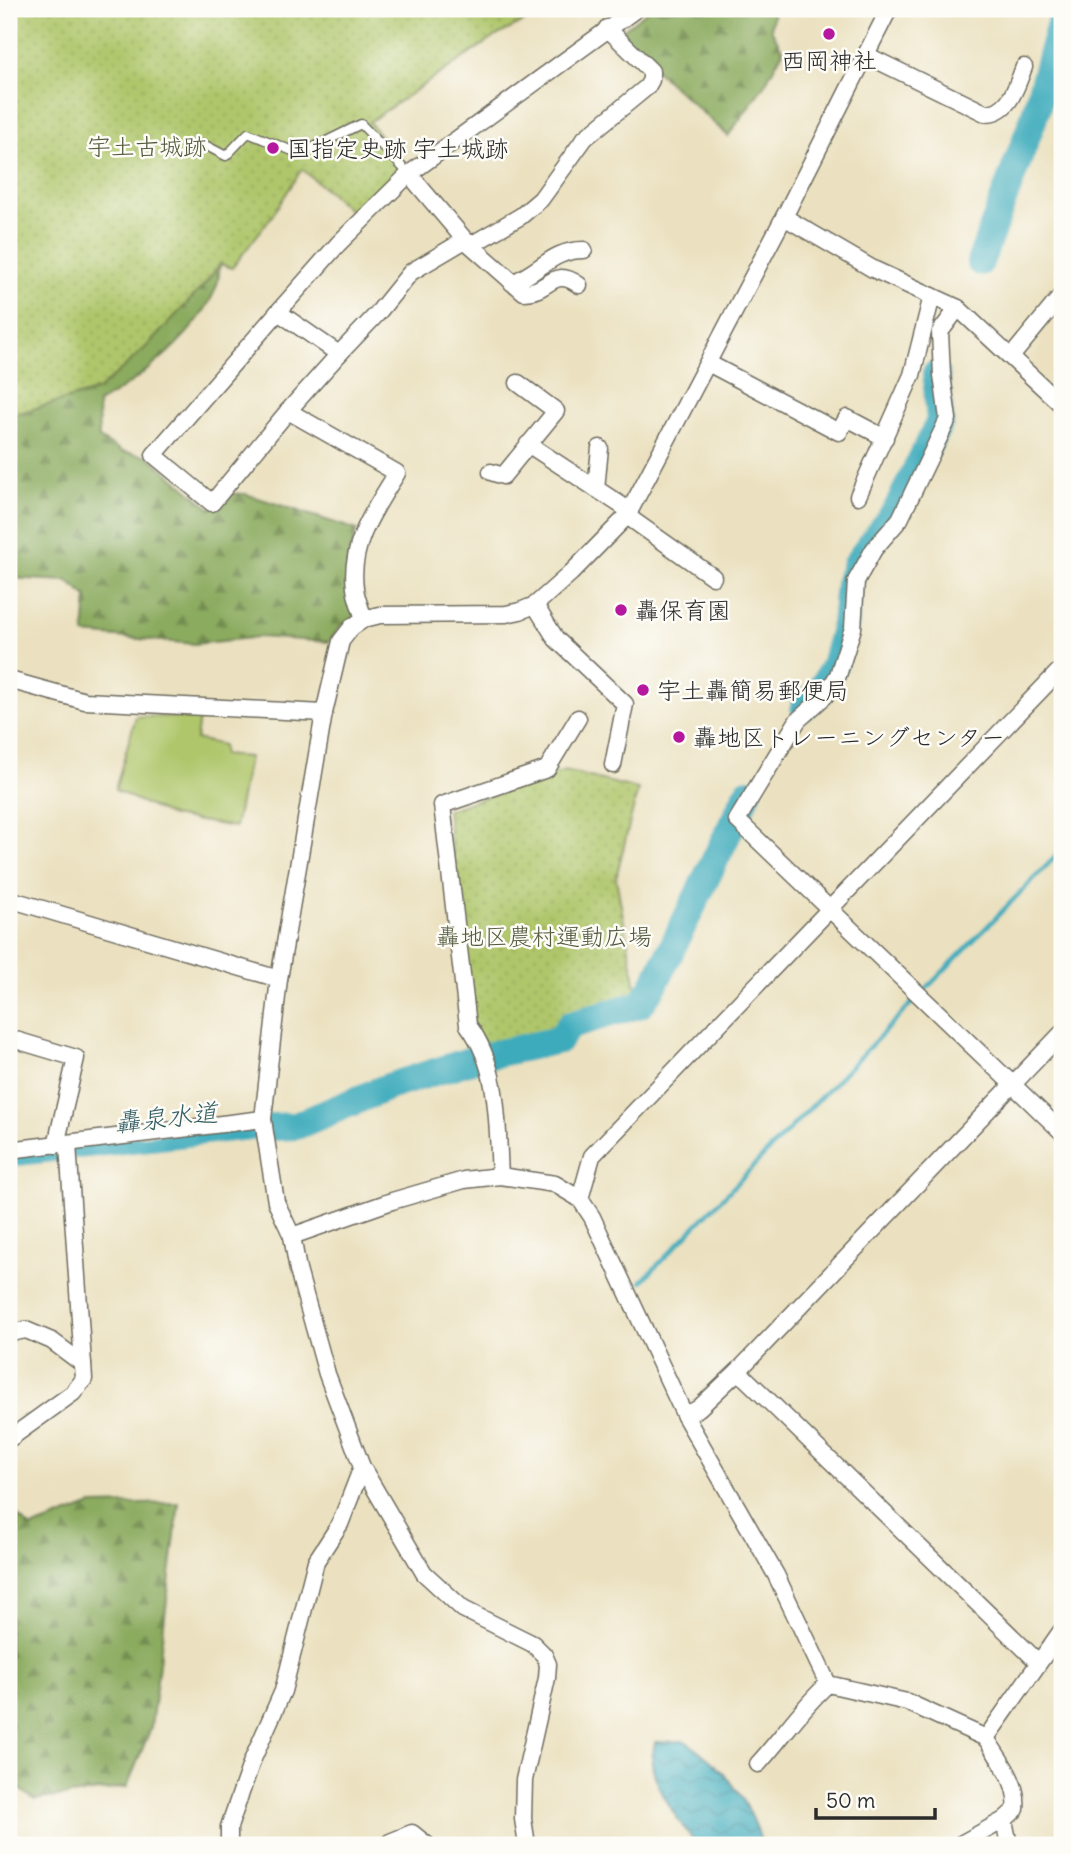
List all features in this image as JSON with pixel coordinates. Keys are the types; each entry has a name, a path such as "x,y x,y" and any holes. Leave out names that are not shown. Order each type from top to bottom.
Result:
{"street":[{"path":"607,28 651,71 651,80 584,138 541,199 521,216 411,272 377,314 288,411 212,503 154,456 339,243 410,174 607,28 636,9"},
{"path":"527,1845 523,1819 524,1780 548,1664 544,1655 533,1644 463,1609 424,1573 362,1467 327,1374 298,1270 292,1236 276,1202 263,1119 279,979 324,713 341,640 352,627 364,619 380,615 506,614 520,611 535,605 571,573 628,514 784,217 889,9"},
{"path":"866,55 985,113 995,113 1005,107 1013,96 1024,67"},
{"path":"410,174 468,243 524,292 534,292 556,278 568,277 579,285"},
{"path":"784,217 873,269 958,308 1062,405"},
{"path":"512,282 527,277 568,250 584,250"},
{"path":"1011,357 1062,295"},
{"path":"858,496 912,375 932,296"},
{"path":"958,308 940,332 948,419 900,519 874,549 856,581 853,628 838,675 825,696 798,720 737,820 1062,1132"},
{"path":"278,312 339,354"},
{"path":"708,363 839,432 847,418 885,438"},
{"path":"491,472 503,476 556,411 518,383"},
{"path":"288,411 397,473 362,533 354,563 355,589 364,619"},
{"path":"528,444 596,489 713,577"},
{"path":"596,489 600,448"},
{"path":"535,605 556,639 625,704 612,765"},
{"path":"580,1199 592,1156 1062,668"},
{"path":"9,680 85,701 324,713"},
{"path":"500,1176 497,1104 481,1042 468,1025 442,806 547,769 578,718"},
{"path":"9,899 279,979"},
{"path":"685,1416 699,1408 738,1371 1062,1033"},
{"path":"9,1038 76,1058 62,1144 84,1379 73,1393 9,1439"},
{"path":"9,1150 263,1119"},
{"path":"292,1236 392,1201 464,1180 500,1176 555,1184 580,1199 592,1217 685,1416 776,1575 828,1684"},
{"path":"9,1332 26,1330 52,1341 83,1364"},
{"path":"738,1371 1038,1662"},
{"path":"229,1845 229,1827 252,1760 283,1691 316,1561 340,1524 362,1467"},
{"path":"986,1738 1062,1630"},
{"path":"828,1684 907,1702 986,1738 1015,1786 1018,1796 1016,1809 959,1845"},
{"path":"758,1764 786,1733 806,1704 828,1684"},
{"path":"1004,1819 1009,1845"},
{"path":"389,1845 390,1842 412,1833 427,1845"}],"lane":[{"path":"203,144 226,156 248,133 300,154 360,124 410,174"}],"green space":[{"name":"宇土古城跡","path":"9,9 548,9 496,36 369,122 408,169 357,217 302,169 272,216 232,268 220,264 146,347 98,390 9,416"},
{"path":"650,9 774,9 771,29 783,51 765,84 728,136 625,42 621,34 625,28"},
{"path":"220,263 218,283 198,320 150,368 98,403 99,438 123,452 148,456 211,509 225,493 246,494 357,530 347,573 356,615 341,626 329,642 260,637 195,644 84,634 87,597 67,581 9,578 9,416 98,390 146,347 204,285"},
{"path":"136,716 199,718 196,739 223,745 223,755 249,757 235,827 171,816 115,790"},
{"name":"轟地区農村運動広場","path":"565,771 638,789 616,878 638,998 558,1024 558,1036 488,1051 473,1025 447,810"},
{"path":"179,1503 151,1728 127,1787 35,1800 9,1781 9,1508 31,1528 92,1505"}],"water":[{"path":"685,1741 712,1761 734,1786 751,1814 762,1845 697,1845 684,1828 663,1795 652,1761 655,1742"}],"waterway":[{"path":"980,262 1033,120 1062,17"},
{"path":"804,706 819,693 834,666 845,625 849,584 856,564 897,509 940,421 936,374"},
{"path":"273,1127 296,1126 388,1087 481,1057 559,1040 570,1025 641,1004 654,985 748,792"},
{"path":"922,993 1062,850"},
{"path":"641,1282 916,999"},
{"name":"轟泉水道","path":"78,1151 259,1131"},
{"name":"轟泉水道","path":"9,1159 62,1153"}],"place":[{"name":"西岡神社","path":"829,34"},
{"name":"国指定史跡 宇土城跡","path":"273,148"},
{"name":"轟保育園","path":"621,610"},
{"name":"宇土轟簡易郵便局","path":"643,690"},
{"name":"轟地区トレーニングセンター","path":"679,737"}]}
